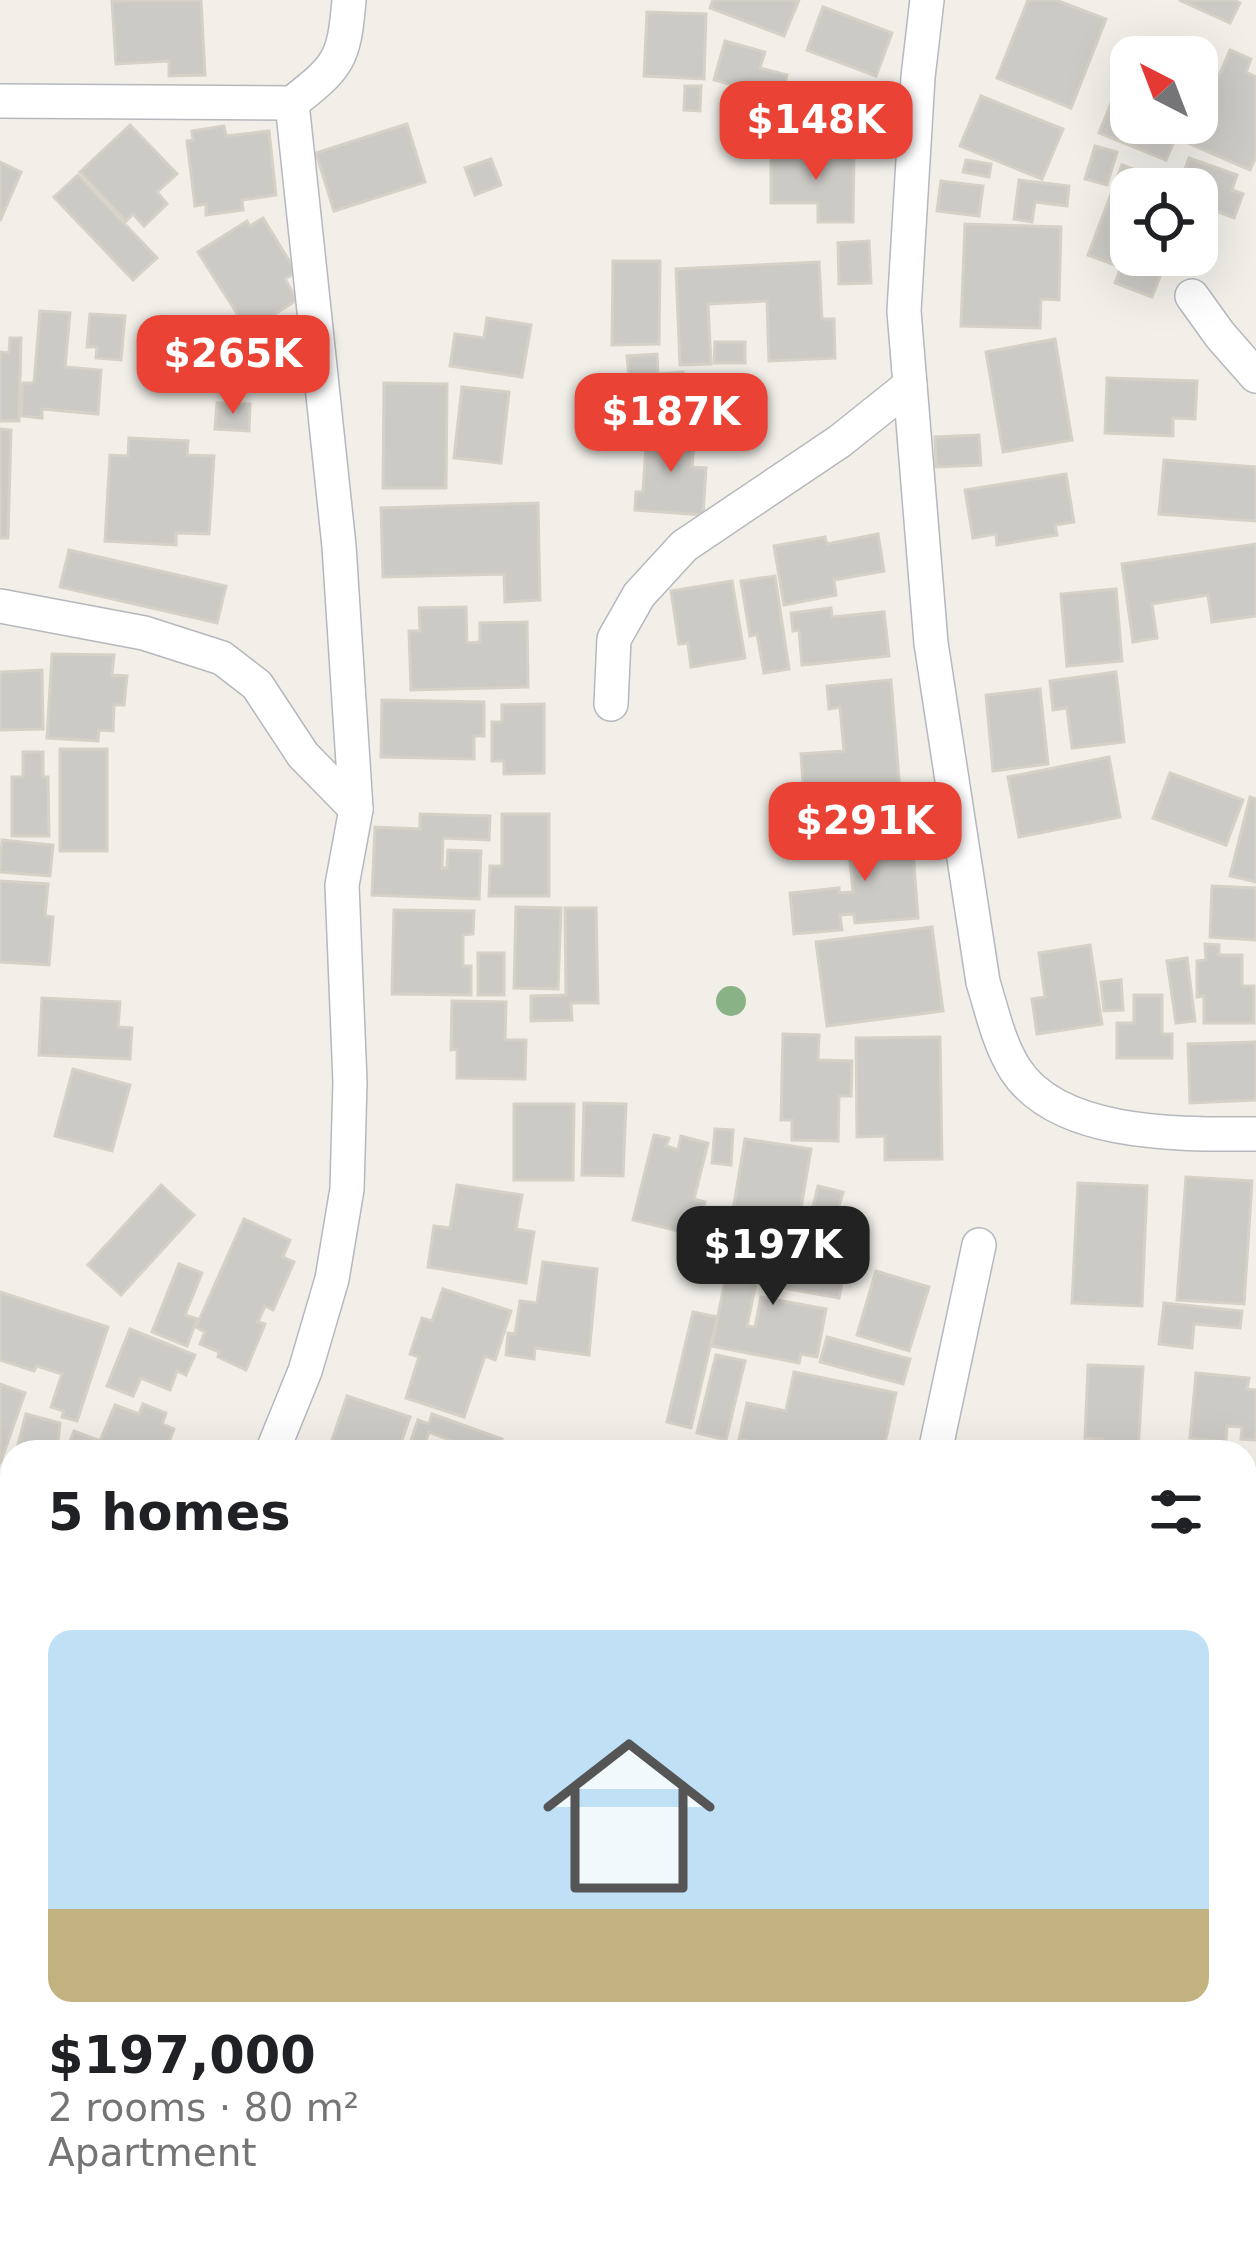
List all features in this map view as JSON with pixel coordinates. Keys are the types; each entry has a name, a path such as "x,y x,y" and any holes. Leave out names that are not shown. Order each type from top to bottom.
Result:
{"street":[{"path":"0,101 292,103 325,77 345,50 349,0"},
{"path":"927,0 904,311 931,643 983,982 1016,1070 1039,1094 1077,1117 1177,1135 1256,1134"},
{"path":"277,1440 305,1371 332,1280 347,1189 350,1082 343,885 356,809 339,546 292,103"},
{"path":"1192,296 1256,376"},
{"path":"611,704 614,639 639,595 684,546 840,441 910,385"},
{"path":"0,606 144,633 222,658 257,685 303,755 356,809"},
{"path":"938,1440 979,1246"}],"building":[{"path":"201,0 205,75 169,76 169,61 116,64 112,1"},
{"path":"713,0 799,0 784,36 710,8"},
{"path":"1028,0 1056,0 1106,19 1071,108 997,78"},
{"path":"1179,0 1234,0 1240,3 1230,23"},
{"path":"823,7 892,33 876,76 807,50"},
{"path":"647,12 706,14 704,79 644,76"},
{"path":"725,41 765,52 760,68 787,75 781,98 714,80"},
{"path":"1230,50 1251,59 1246,72 1256,77 1256,157 1250,170 1190,144 1218,144 1218,78"},
{"path":"685,86 701,86 700,111 684,110"},
{"path":"981,96 1063,129 1042,179 960,146"},
{"path":"1110,106 1110,137 1099,133"},
{"path":"407,124 425,182 334,211 316,153"},
{"path":"130,125 177,174 157,192 167,204 144,226 133,214 126,221 80,172"},
{"path":"224,126 226,136 269,131 276,195 242,200 243,210 206,215 206,204 195,206 187,141 193,140 192,131"},
{"path":"1126,144 1173,144 1166,160"},
{"path":"1095,146 1117,152 1107,185 1085,179"},
{"path":"771,154 854,154 853,222 818,222 818,203 771,203"},
{"path":"1189,158 1217,168 1185,168"},
{"path":"491,159 501,185 475,195 465,168"},
{"path":"966,160 991,164 989,177 963,172"},
{"path":"0,162 21,172 0,221"},
{"path":"1218,168 1237,175 1232,190 1243,194 1234,218 1218,212"},
{"path":"78,175 157,258 133,280 54,197"},
{"path":"1019,180 1069,186 1067,206 1035,202 1032,222 1014,219"},
{"path":"941,181 983,186 979,216 937,211"},
{"path":"1110,197 1110,263 1088,255"},
{"path":"263,218 296,272 285,279 297,300 248,331 198,252 247,221 250,226"},
{"path":"965,224 1061,227 1059,300 1041,299 1040,328 961,326"},
{"path":"869,241 871,283 839,284 838,243"},
{"path":"613,261 660,261 659,344 612,345"},
{"path":"819,262 822,319 834,319 835,358 769,361 767,301 708,304 711,364 680,365 676,269"},
{"path":"1118,276 1160,276 1152,297 1115,283"},
{"path":"40,311 70,313 65,367 101,370 98,414 42,409 42,418 21,416 23,383 34,383"},
{"path":"90,314 125,316 121,360 96,358 97,347 87,347"},
{"path":"487,318 531,325 522,377 450,366 455,334 484,338"},
{"path":"10,338 21,338 19,421 0,421 0,352 9,353"},
{"path":"1055,339 1072,440 1003,452 986,352"},
{"path":"715,342 745,342 745,363 714,363"},
{"path":"657,354 658,374 683,372 685,398 631,402 627,356"},
{"path":"1107,378 1197,381 1195,419 1173,418 1173,436 1105,433"},
{"path":"384,383 447,384 446,488 383,488"},
{"path":"462,387 509,392 501,463 454,458"},
{"path":"217,403 250,404 249,431 215,429"},
{"path":"0,429 11,430 8,538 0,538"},
{"path":"647,429 695,433 692,467 706,468 703,515 635,510 636,492 643,492"},
{"path":"979,435 981,465 936,467 935,437"},
{"path":"129,438 188,441 187,455 214,456 209,534 176,533 176,545 105,541 110,455 128,456"},
{"path":"1164,460 1256,467 1256,521 1159,514"},
{"path":"1066,474 1074,522 1055,525 1057,535 997,545 996,534 973,538 965,490"},
{"path":"538,503 540,600 505,602 504,574 383,577 381,508"},
{"path":"878,534 884,571 834,580 836,595 784,605 774,546 825,537 827,544"},
{"path":"1256,544 1256,616 1212,622 1208,595 1152,604 1157,638 1133,642 1122,564"},
{"path":"69,550 226,586 217,623 60,587"},
{"path":"775,576 789,669 764,673 757,634 750,636 741,581"},
{"path":"732,581 745,658 691,667 688,643 679,644 671,591"},
{"path":"1116,589 1122,661 1067,666 1061,594"},
{"path":"466,607 467,643 480,642 480,623 527,622 528,687 411,690 409,631 420,631 419,608"},
{"path":"831,608 832,617 884,612 889,656 802,665 799,630 793,631 791,613"},
{"path":"52,654 114,655 112,675 127,676 124,705 114,705 113,731 99,730 98,741 47,738"},
{"path":"42,670 43,729 0,730 0,672"},
{"path":"1116,672 1124,742 1072,748 1067,708 1053,710 1050,681"},
{"path":"891,680 900,791 804,799 801,754 844,751 840,707 829,709 827,686"},
{"path":"1040,689 1048,764 993,771 986,695"},
{"path":"382,700 484,702 484,736 474,736 474,759 381,757"},
{"path":"544,704 544,773 504,774 504,761 492,761 492,722 502,722 502,705"},
{"path":"60,749 107,749 107,851 60,851"},
{"path":"23,752 43,752 49,836 12,836 12,777 23,777"},
{"path":"1109,757 1120,817 1019,837 1008,777"},
{"path":"1170,773 1243,800 1226,845 1153,818"},
{"path":"1250,797 1256,799 1256,882 1230,876"},
{"path":"420,814 490,816 489,840 443,838 442,868 447,868 448,850 481,851 479,899 372,895 375,827 420,829"},
{"path":"502,814 549,814 549,896 489,896 490,866 502,866"},
{"path":"911,824 918,918 855,923 854,914 840,915 842,930 794,934 790,893 839,888 839,893 853,892 847,829"},
{"path":"2,840 53,845 50,876 0,872"},
{"path":"0,881 48,884 45,916 53,917 49,965 0,962"},
{"path":"1212,886 1256,888 1256,940 1210,937"},
{"path":"516,907 561,908 558,989 514,988"},
{"path":"565,908 596,908 598,1003 571,1003 572,1020 531,1021 531,996 566,995"},
{"path":"394,910 474,911 473,934 463,935 463,966 471,966 471,995 392,994"},
{"path":"932,927 943,1011 827,1026 816,942"},
{"path":"1205,944 1219,945 1219,955 1242,955 1242,986 1254,986 1254,1023 1204,1023 1204,996 1197,997 1197,961 1206,960"},
{"path":"1090,945 1102,1024 1037,1034 1032,999 1045,997 1039,953"},
{"path":"478,953 504,953 504,995 478,995"},
{"path":"1187,958 1195,1021 1176,1023 1167,961"},
{"path":"1121,980 1123,1010 1104,1011 1101,982"},
{"path":"1134,995 1162,995 1162,1034 1172,1034 1172,1058 1117,1058 1117,1023 1134,1023"},
{"path":"42,998 120,1002 118,1027 132,1028 130,1059 39,1055"},
{"path":"452,1001 506,1002 505,1040 526,1040 525,1079 457,1078 457,1049 451,1050"},
{"path":"783,1034 819,1035 818,1060 852,1061 851,1096 839,1096 838,1141 792,1140 792,1120 781,1120"},
{"path":"940,1037 942,1159 885,1160 885,1136 857,1137 856,1038"},
{"path":"1256,1042 1256,1100 1190,1103 1188,1044"},
{"path":"73,1069 130,1085 112,1151 55,1136"},
{"path":"584,1103 626,1104 623,1176 582,1175"},
{"path":"514,1104 574,1104 573,1180 514,1180"},
{"path":"715,1129 733,1130 731,1165 712,1163"},
{"path":"654,1135 669,1138 666,1146 678,1150 681,1136 708,1143 694,1199 705,1202 700,1222 722,1227 719,1241 633,1220"},
{"path":"745,1139 811,1149 794,1250 728,1240"},
{"path":"1186,1177 1252,1181 1244,1304 1177,1300"},
{"path":"1078,1183 1147,1186 1142,1306 1072,1303"},
{"path":"161,1185 194,1215 121,1295 88,1265"},
{"path":"457,1185 522,1195 516,1229 534,1232 526,1283 428,1267 434,1226 450,1228"},
{"path":"818,1186 843,1192 835,1220 811,1215"},
{"path":"244,1219 290,1240 283,1257 294,1262 273,1310 265,1306 258,1322 265,1324 246,1370 200,1344 205,1332 196,1327"},
{"path":"731,1251 844,1272 839,1298 756,1283 747,1326 755,1327 761,1297 826,1309 817,1357 801,1354 799,1363 712,1346"},
{"path":"543,1262 597,1269 589,1355 535,1348 534,1359 506,1355 520,1301 537,1303"},
{"path":"179,1264 202,1273 185,1315 197,1319 187,1346 152,1332"},
{"path":"876,1271 929,1287 909,1351 857,1335"},
{"path":"443,1289 511,1311 495,1360 485,1356 464,1417 406,1398 419,1357 410,1354 422,1318 432,1321"},
{"path":"0,1292 108,1327 77,1421 51,1407 62,1374 0,1360"},
{"path":"1164,1303 1242,1311 1240,1328 1194,1324 1192,1348 1159,1344"},
{"path":"693,1312 717,1317 691,1428 667,1422"},
{"path":"130,1329 195,1355 186,1375 177,1371 170,1390 141,1378 133,1396 107,1386"},
{"path":"827,1337 910,1359 903,1384 820,1362"},
{"path":"716,1355 745,1361 726,1440 697,1433"},
{"path":"1088,1365 1143,1367 1139,1440 1085,1438"},
{"path":"794,1372 896,1393 886,1440 739,1439 747,1403 786,1411"},
{"path":"1196,1373 1249,1378 1247,1389 1256,1390 1256,1440 1241,1439 1242,1427 1227,1426 1226,1440 1190,1438"},
{"path":"0,1384 25,1393 8,1440 0,1440"},
{"path":"347,1396 410,1417 402,1440 332,1440"},
{"path":"143,1404 166,1413 162,1424 174,1429 170,1440 100,1440 115,1405 139,1414"},
{"path":"26,1414 60,1423 58,1440 19,1440"},
{"path":"432,1414 502,1439 450,1440 429,1432 426,1440 411,1440 418,1420 429,1424"},
{"path":"74,1431 97,1440 71,1440"}]}
